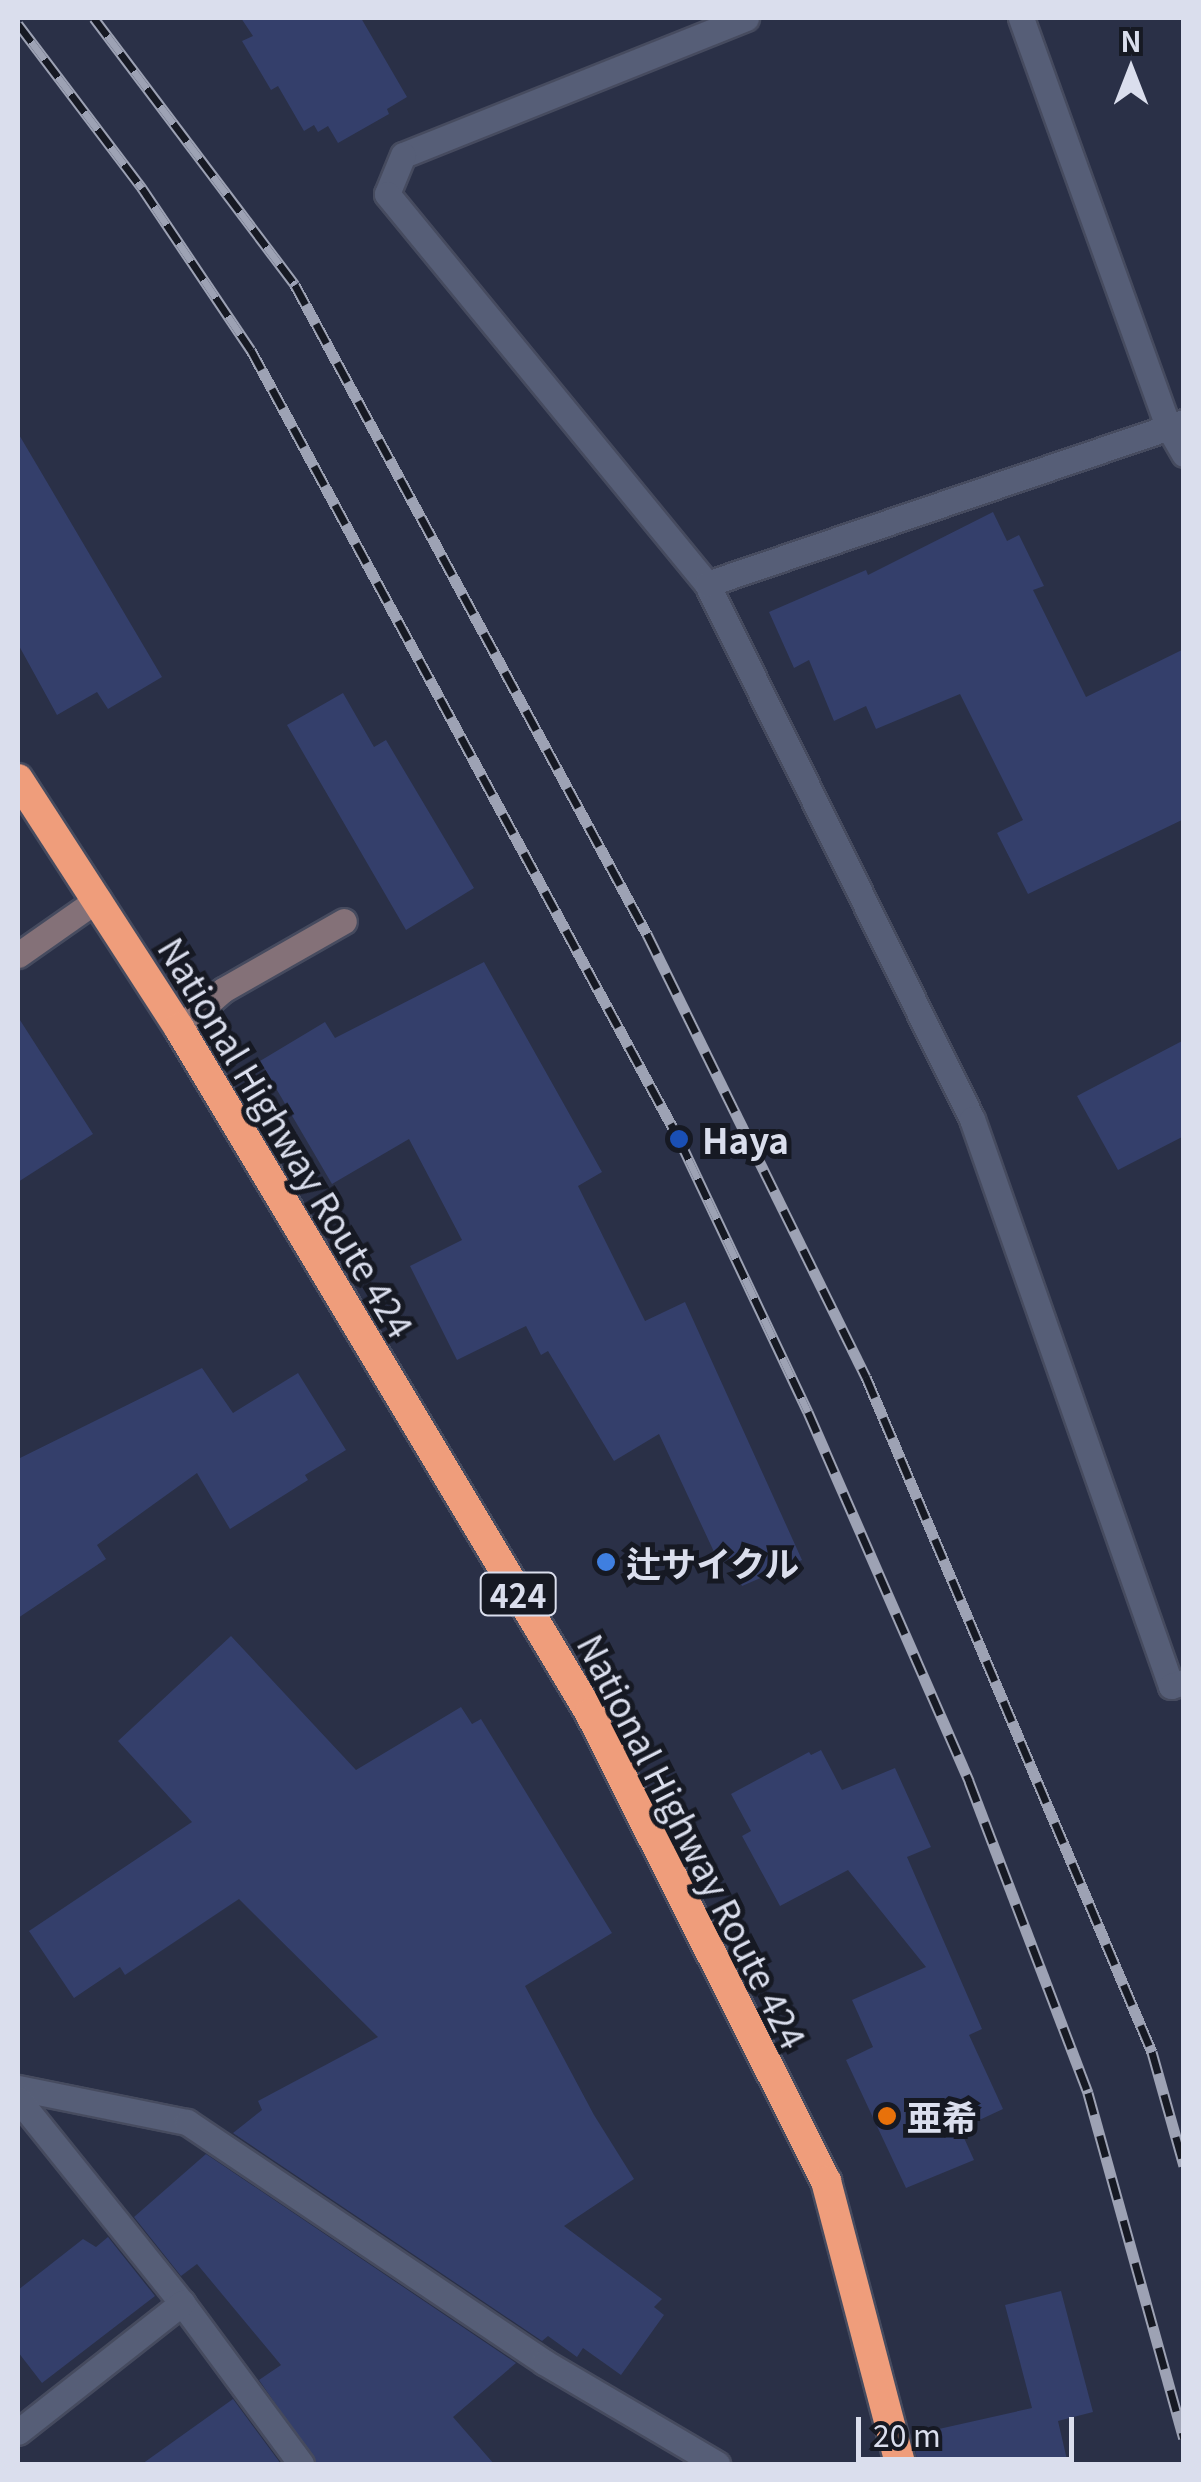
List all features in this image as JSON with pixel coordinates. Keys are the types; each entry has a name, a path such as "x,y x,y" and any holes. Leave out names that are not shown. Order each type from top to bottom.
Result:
{"highway":[{"name":"National Highway Route 424","path":"18,780 179,1028 590,1713 826,2181 900,2464"}],"street":[{"path":"746,18 403,155 386,194 707,584 972,1118 1171,1686 1184,1682"},
{"path":"1021,18 1184,454"},
{"path":"707,584 1176,425"},
{"path":"18,956 98,899"},
{"path":"179,1028 223,990 344,921"},
{"path":"18,2088 187,2122 544,2362 717,2464"},
{"path":"18,2099 182,2303 301,2464"},
{"path":"18,2432 182,2303"}],"building":[{"path":"241,18 361,18 407,97 387,109 389,114 338,143 328,126 318,132 314,125 304,131 278,86 271,90 242,41 253,36"},
{"path":"18,433 162,677 108,709 97,692 57,715 18,644"},
{"path":"993,512 1007,541 1019,535 1044,586 1033,590 1086,697 1184,649 1184,819 1028,894 997,833 1023,820 960,694 876,729 866,706 834,721 809,660 794,668 769,612 866,570 868,575"},
{"path":"343,693 374,747 386,740 474,888 406,930 287,725"},
{"path":"484,962 602,1172 578,1186 645,1321 685,1302 802,1560 742,1586 725,1550 715,1554 659,1434 614,1461 548,1351 541,1355 526,1326 457,1360 410,1266 462,1240 409,1139 332,1184 260,1061 325,1022 335,1038"},
{"path":"18,1017 93,1134 18,1182"},
{"path":"1184,1040 1184,1136 1118,1170 1077,1096"},
{"path":"202,1368 233,1413 298,1373 346,1450 305,1475 308,1480 230,1529 197,1473 97,1545 106,1559 18,1618 18,1459"},
{"path":"231,1636 356,1770 461,1707 472,1724 481,1719 612,1933 525,1986 594,2115 634,2179 564,2226 662,2299 654,2307 664,2315 621,2375 583,2348 577,2357 548,2336 542,2341 233,2133 262,2110 258,2101 378,2037 239,1899 125,1975 120,1967 74,1998 29,1931 192,1822 118,1741"},
{"path":"821,1750 842,1790 895,1768 931,1847 907,1857 982,2029 969,2035 1003,2109 960,2129 974,2160 906,2188 846,2060 873,2047 852,2000 926,1967 848,1870 780,1906 742,1836 751,1831 731,1794 809,1752 811,1755"},
{"path":"206,2154 516,2363 453,2417 494,2464 317,2464 259,2380 281,2365 197,2264 181,2276 134,2217"},
{"path":"108,2237 155,2296 42,2383 18,2352 18,2290 83,2239 96,2247"},
{"path":"1061,2291 1093,2412 1058,2421 1068,2464 918,2464 912,2435 1032,2408 1005,2305"},
{"path":"233,2399 281,2464 142,2464"}],"railway":[{"path":"94,18 295,285 647,934 866,1377 1152,2052 1184,2166"},
{"path":"18,24 142,188 251,350 679,1139 808,1412 969,1781 1088,2093 1184,2438"}],"place":[{"name":"Haya","path":"679,1139"},
{"name":"辻サイクル","path":"606,1562"},
{"name":"亜希","path":"887,2116"}]}
